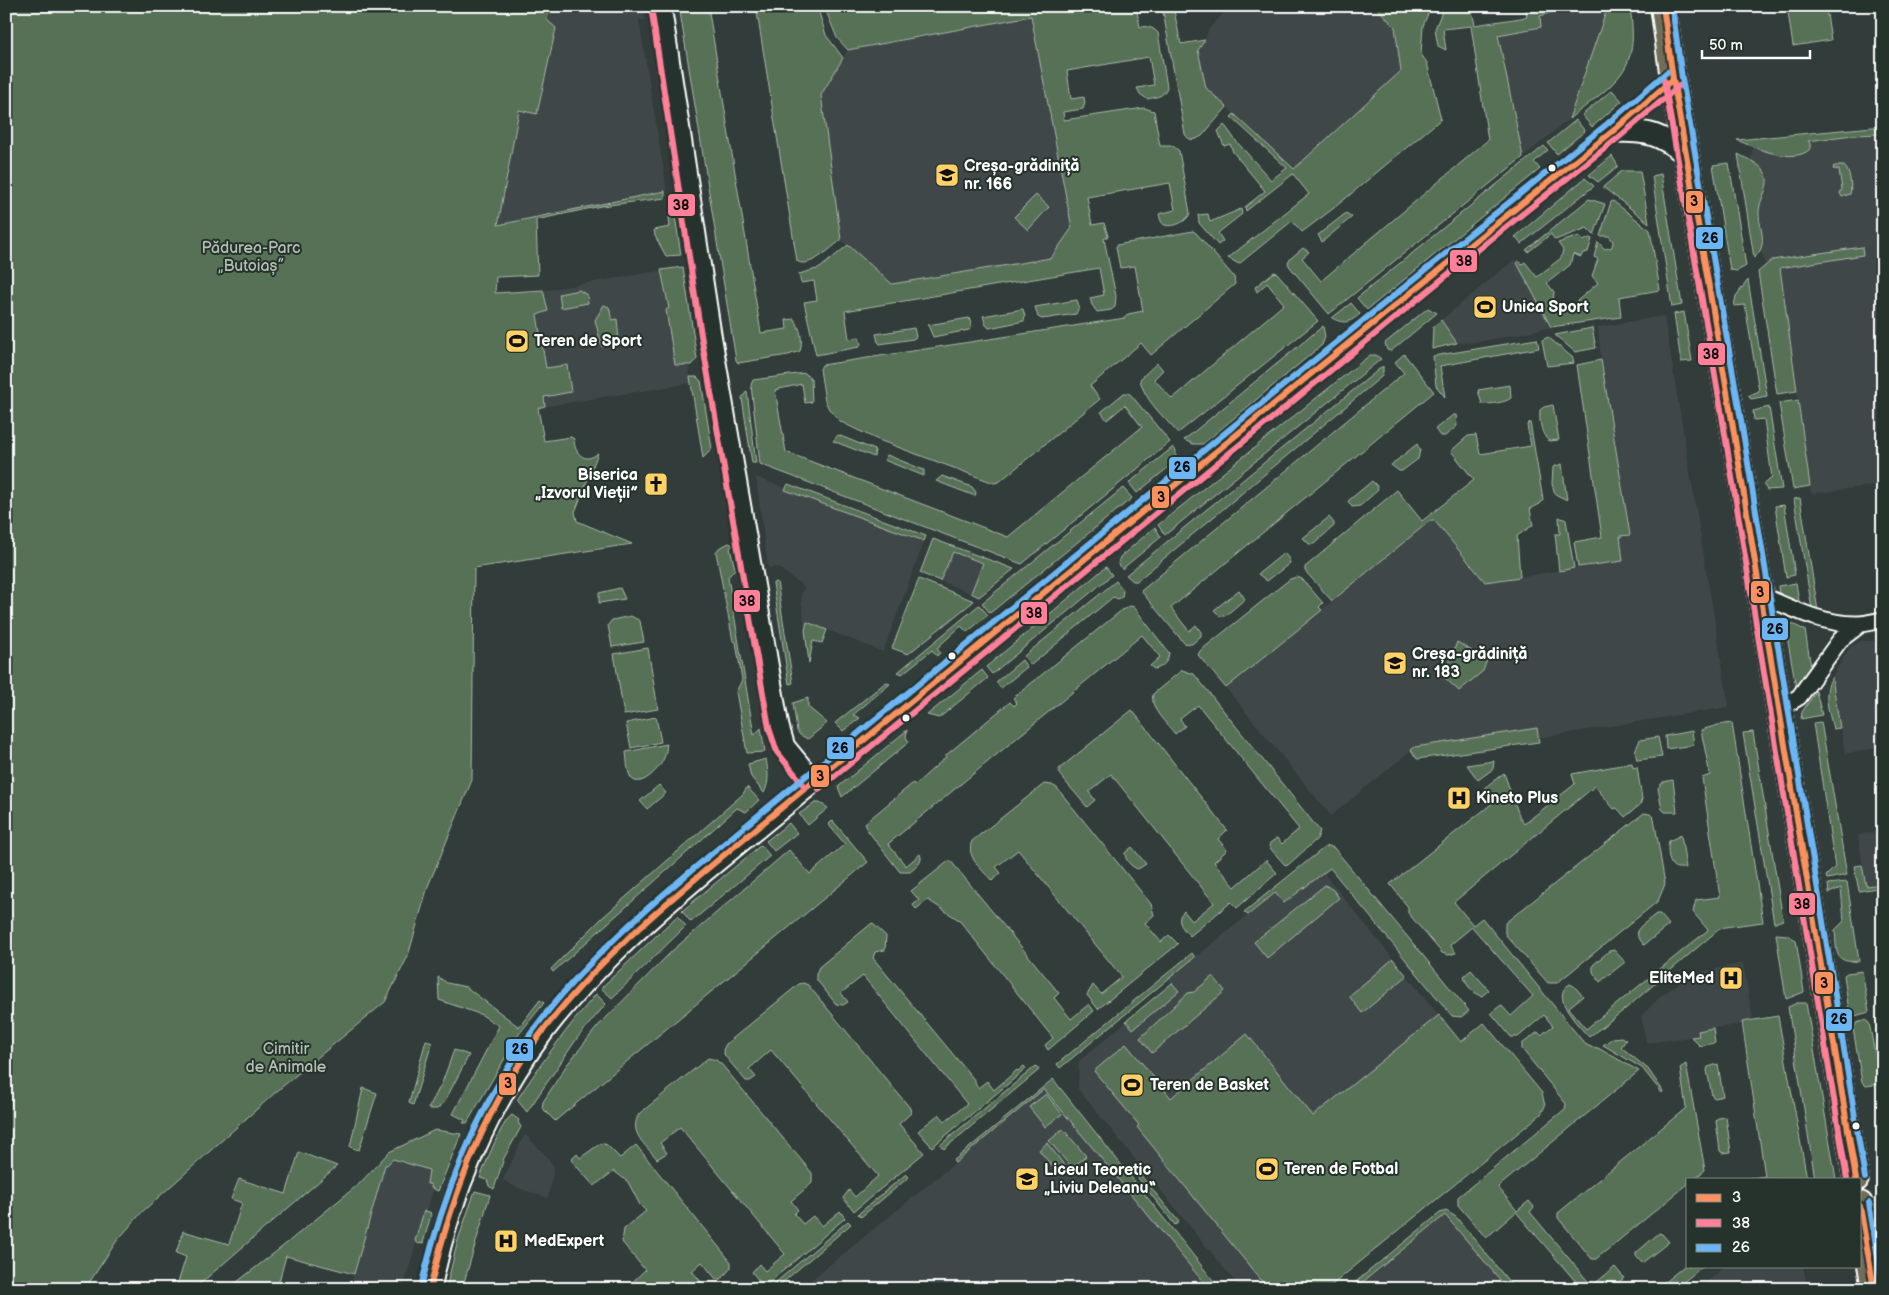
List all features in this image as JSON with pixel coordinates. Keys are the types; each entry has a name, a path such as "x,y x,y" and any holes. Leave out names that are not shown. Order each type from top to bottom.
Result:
{"main road":[{"path":"660,6 710,334 778,727 784,747 813,782"},
{"path":"1663,6 1673,79 1761,596 1856,1178"},
{"path":"430,1289 444,1232 468,1164 502,1094 544,1030 605,961 652,916 813,782 1481,236 1613,131 1673,79"},
{"path":"1613,131 1641,131 1656,134 1670,141 1687,155"},
{"path":"1862,1216 1874,1289"}],"street":[{"path":"1761,596 1808,616 1834,623 1861,624 1883,620"},
{"path":"1779,709 1799,697 1840,640 1861,624"}],"shaded area":[{"path":"549,6 643,6 645,20 639,20 667,191 498,225 519,109 537,114"},
{"path":"1230,6 1375,6 1395,27 1401,70 1294,169 1206,88 1198,50 1205,40 1208,30"},
{"path":"1572,6 1608,6 1569,119 1523,157 1498,35 1541,27 1540,16"},
{"name":"Creșa-grădiniță nr. 166","path":"1031,16 1072,228 1051,258 891,284 841,240 821,95 848,50"},
{"path":"1883,134 1883,484 1811,494 1780,268 1767,270 1761,251 1763,242 1759,207 1767,183 1766,174 1762,168 1750,161 1753,147 1852,135"},
{"path":"1515,259 1551,327 1479,342 1457,343 1441,320"},
{"path":"677,268 692,364 688,364 691,383 487,416 495,293 534,292"},
{"path":"1664,316 1729,707 1538,738 1536,730 1415,747 1331,816 1226,688 1431,520 1434,520 1485,582 1623,561 1620,536 1630,534 1601,360 1598,327"},
{"path":"756,477 924,542 883,652 807,622 805,630 801,595 804,587 778,567 768,568"},
{"path":"952,552 983,564 971,593 940,581"},
{"path":"1861,641 1873,641 1876,644 1883,687 1883,747 1845,754 1832,677 1850,647"},
{"path":"1883,831 1883,884 1866,886 1858,835"},
{"path":"1323,872 1509,1102 1304,1289 1241,1289 1078,1089 1079,1061 1172,984 1169,979 1275,893 1284,903"},
{"path":"1743,963 1753,1020 1742,1022 1742,1024 1698,1031 1699,1036 1646,1043 1641,1016 1661,996 1692,974"},
{"name":"Liceul Teoretic „Liviu Deleanu“","path":"1044,1088 1209,1289 800,1289 955,1163"},
{"path":"525,1134 554,1167 548,1198 515,1187 503,1180"},
{"path":"389,1152 441,1170 423,1219 403,1289 385,1289 352,1280"},
{"path":"1445,1215 1508,1289 1354,1289"},
{"path":"1723,1268 1803,1268 1808,1289 1699,1289"}],"green space":[{"name":"Pădurea-Parc „Butoiaș”","path":"6,6 549,6 547,20 556,28 537,114 519,110 498,225 665,191 665,198 601,206 536,220 538,275 496,277 495,293 543,290 548,311 537,315 546,368 567,365 571,392 544,397 545,406 538,408 544,441 571,437 574,439 576,449 581,456 589,458 598,453 575,512 577,521 632,544 474,568 472,780 428,886 408,956 385,1002 277,1091 142,1212 116,1242 85,1289 6,1289"},
{"path":"679,6 708,6 761,333 787,329 786,320 794,319 800,330 801,347 800,351 788,355 738,363 736,360"},
{"path":"756,6 817,6 826,35 843,58 821,95 841,240 820,256 802,263 797,261"},
{"path":"824,6 1136,6 1140,27 1150,27 1158,33 1166,90 1159,96 1147,99 1140,94 1137,88 1154,85 1149,57 1067,71 1071,99 1084,97 1085,103 1083,109 1063,112 1064,120 1144,108 1154,111 1160,146 1173,146 1179,151 1189,216 1176,225 1169,226 1162,222 1159,214 1175,210 1170,183 1087,197 1092,225 1104,223 1108,236 1104,239 1116,296 1115,307 1111,310 1097,312 1090,298 1104,295 1099,268 845,311 849,339 859,337 861,345 859,347 816,355 804,302 817,300 814,281 801,283 799,274 820,268 848,245 892,284 1051,258 1072,228 1031,16 848,50 837,38"},
{"path":"1162,6 1173,6 1181,44 1205,40 1198,50 1206,88 1227,107 1202,136 1195,139 1188,138 1185,134"},
{"path":"1375,6 1431,6 1423,26 1421,54 1427,63 1441,119 1334,208 1302,232 1292,221 1239,264 1228,258 1309,194 1293,174 1246,211 1245,207 1265,191 1233,152 1230,144 1224,146 1218,131 1224,125 1271,180 1287,168 1231,117 1234,114 1294,169 1401,71 1395,27"},
{"path":"1444,6 1471,6 1475,25 1527,17 1525,6 1572,6 1540,16 1541,27 1498,35 1523,157 1329,314 1290,267 1288,263 1291,258 1303,248 1309,252 1302,258 1321,281 1488,140 1471,26 1443,29 1446,50 1438,46 1435,29"},
{"path":"1608,6 1630,6 1632,41 1628,61 1611,85 1569,119"},
{"path":"1787,6 1810,6 1811,10 1826,8 1831,40 1793,46"},
{"path":"1612,90 1622,101 1592,127 1582,115"},
{"path":"1576,120 1585,131 1557,154 1548,143"},
{"path":"1883,126 1883,134 1852,135 1808,141 1810,149 1803,154 1794,155 1774,154 1737,140"},
{"path":"1544,146 1548,150 1534,162 1540,169 1367,310 1357,298"},
{"path":"1738,154 1761,168 1767,179 1759,212 1762,246 1754,258"},
{"path":"1612,156 1618,166 1598,182 1589,175"},
{"path":"1729,163 1746,266 1737,271 1730,270 1713,165"},
{"path":"1834,166 1844,166 1848,171 1851,187 1850,194 1842,197 1840,193 1842,189 1839,170 1833,169"},
{"path":"1622,171 1640,171 1649,223 1603,187"},
{"path":"1661,174 1682,305 1672,307 1652,176"},
{"path":"1585,178 1594,186 1521,244 1515,237"},
{"path":"1036,195 1049,207 1028,230 1014,217"},
{"path":"1589,199 1605,204 1594,235 1587,228 1555,240 1551,234 1528,252 1526,250"},
{"path":"1613,201 1650,230 1660,290 1619,297 1621,317 1551,327 1517,263 1518,261 1522,264 1525,262 1537,277 1561,258 1563,250 1558,243 1579,236 1583,241 1592,239 1588,252 1583,253 1581,257 1573,254 1570,265 1547,283 1554,292 1553,302 1563,313 1598,283 1592,276 1598,259 1594,257 1598,242 1605,249 1612,247 1613,241 1609,236 1600,236 1611,202"},
{"path":"1241,209 1242,214 1218,233 1223,241 1218,245 1199,223 1198,215 1208,214 1210,222"},
{"path":"1346,213 1352,217 1322,242 1318,235"},
{"path":"675,216 681,255 666,256 655,236 654,230 670,227 669,217"},
{"path":"1193,231 1234,277 1235,284 1151,355 1141,343 1090,386 1100,399 999,482 994,483 876,439 841,422 829,409 825,401 820,369 822,365 1125,318 1128,314 1143,311 1135,266 1120,268 1117,245"},
{"path":"1862,247 1863,255 1780,268 1797,391 1777,394 1758,272 1772,260"},
{"path":"683,267 697,359 692,365 675,365 666,310 669,308 661,270"},
{"path":"1274,272 1277,273 1318,321 1178,433 1150,401 1140,379 1157,363 1163,370 1154,379 1172,399 1284,304 1267,283 1257,292 1255,287"},
{"path":"1748,280 1767,396 1751,399 1748,396 1759,391 1745,305 1734,306 1736,296"},
{"path":"579,290 587,295 588,303 561,308 559,294"},
{"path":"1077,300 1079,307 1076,314 1042,319 1038,317 1035,307"},
{"path":"1351,303 1360,314 1347,322 1332,318"},
{"path":"604,305 609,307 612,320 617,319 619,340 602,347 595,320"},
{"path":"1428,308 1437,313 1391,351 1387,350 1385,343"},
{"path":"1023,309 1024,321 989,328 983,316"},
{"path":"1684,312 1692,361 1681,362 1674,314"},
{"path":"969,318 972,327 969,330 933,337 928,325"},
{"path":"1441,320 1457,343 1432,349 1433,327"},
{"path":"1323,326 1325,337 1322,345 1203,444 1193,444 1184,440"},
{"path":"914,328 916,337 913,339 880,344 878,342 876,334"},
{"path":"1592,328 1596,348 1575,352 1555,335"},
{"path":"1548,337 1573,358 1574,363 1547,366 1542,340"},
{"path":"1537,339 1539,348 1440,366 1445,397 1436,386 1433,356"},
{"path":"1404,354 1434,392 1171,608 1189,631 1196,625 1201,632 1201,636 1192,644 1184,643 1141,591 1404,373 1395,362"},
{"path":"1370,355 1376,355 1381,359 1165,535 1158,525"},
{"path":"1601,360 1630,535 1620,536 1623,561 1578,567 1574,542 1602,537 1577,365"},
{"path":"1383,366 1381,377 1137,581 1133,581 1126,575"},
{"path":"805,373 811,379 812,402 805,403 802,384 775,390 786,452 1008,537 1142,427 1125,405 1107,420 1101,412 1124,393 1131,395 1170,442 1022,564 760,464 751,385 753,380"},
{"path":"690,377 697,377 701,381 712,449 703,458"},
{"path":"1510,385 1511,398 1502,402 1482,404 1478,390"},
{"path":"747,391 756,463 752,463 742,398"},
{"path":"1798,400 1810,486 1793,489 1779,403"},
{"path":"1553,405 1559,440 1549,441 1541,427 1540,410"},
{"path":"1769,407 1782,489 1767,490 1763,484 1772,478 1764,419 1754,420 1753,411"},
{"path":"1453,415 1456,415 1457,426 1445,436 1440,436 1435,429"},
{"path":"1530,422 1543,500 1540,504 1530,509 1533,525 1517,536 1520,577 1485,582 1434,520 1431,520 1332,601 1305,571 1305,567 1397,490 1422,521 1474,480 1451,451 1468,436 1476,435 1480,454 1531,446 1527,425"},
{"path":"838,435 875,450 874,457 833,441"},
{"path":"1417,444 1420,450 1418,459 1402,471 1391,465"},
{"path":"1173,447 1176,451 1176,461 1137,493 1129,483"},
{"path":"887,455 924,470 924,476 884,460"},
{"path":"1562,464 1567,500 1555,494 1552,484 1553,467"},
{"path":"942,476 972,487 976,492 975,496 936,481"},
{"path":"1372,481 1378,490 1360,506 1352,507 1348,501"},
{"path":"788,484 926,536 924,541 785,490"},
{"path":"1123,488 1132,498 990,613 982,603"},
{"path":"1800,498 1818,611 1812,609 1794,499"},
{"path":"1784,505 1795,575 1786,577 1775,506"},
{"path":"1329,517 1334,526 1314,544 1309,544 1303,538"},
{"path":"1559,517 1566,520 1574,568 1559,571 1555,534 1560,534"},
{"path":"1155,527 1161,537 1122,569 1118,563 1120,557"},
{"path":"933,539 1014,569 979,597 971,593 983,563 953,552 940,581 920,573"},
{"path":"729,543 733,545 730,548 735,569 728,577 754,735 761,728 765,752 747,753 736,692 742,680 736,642 733,641 716,552 719,548"},
{"path":"1284,553 1290,563 1267,581 1258,574"},
{"path":"1106,567 1112,575 992,674 986,667"},
{"path":"1297,577 1302,579 1323,603 1319,607 1322,610 1226,688 1198,655 1200,651 1290,579"},
{"path":"919,579 974,601 908,654 892,648"},
{"path":"1116,581 1123,590 1122,597 1118,599 1113,597 1031,665 1024,656"},
{"path":"777,582 793,683 789,684 773,583"},
{"path":"1796,583 1800,607 1779,595 1778,586"},
{"path":"620,588 625,599 599,603 599,593"},
{"path":"1239,590 1245,599 1225,616 1220,616 1214,610"},
{"path":"979,605 988,615 967,632 961,626 937,648 940,653 937,656 932,650 902,674 898,672"},
{"path":"1130,606 1134,607 1169,653 1164,664 1154,669 1150,666 1160,657 1142,635 888,844 906,866 920,854 920,862 915,868 910,872 900,872 868,831 865,823 913,783 915,785 945,756 1010,702 1014,706 1017,703 1013,698 1122,610"},
{"path":"631,616 640,621 644,642 612,647 608,625 612,620"},
{"path":"807,622 827,630 822,643 813,641 809,663 805,630"},
{"path":"1788,622 1805,630 1811,667 1796,687 1785,625"},
{"path":"1457,642 1487,660 1483,671 1459,691 1444,677"},
{"path":"648,648 658,709 624,715 614,654"},
{"path":"1022,660 1027,667 1001,688 996,682"},
{"path":"982,670 988,678 939,718 927,715"},
{"path":"1182,670 1194,674 1320,831 1317,839 1288,865 1286,866 1269,847 1270,843 1277,838 1282,844 1299,829 1198,705 1180,719 1185,726 1175,734 1156,711 1153,694"},
{"path":"1832,677 1840,728 1833,729 1827,696 1827,690"},
{"path":"886,682 890,684 853,715 860,718 843,731 835,723"},
{"path":"1816,691 1822,715 1801,719 1802,712"},
{"path":"808,698 808,707 827,723 808,739 797,731 793,703"},
{"path":"1132,710 1227,830 1218,839 1227,850 1214,862 1235,887 1266,860 1277,873 1237,908 1231,902 1190,936 1181,924 1181,914 1184,911 1192,921 1214,903 1111,774 1089,792 1095,800 1087,807 1059,774 1059,769"},
{"path":"656,717 661,742 631,748 626,723"},
{"path":"1821,722 1847,875 1827,879 1826,876 1835,867 1813,723"},
{"path":"1732,723 1763,922 1725,927 1718,930 1624,1010 1589,1037 1568,1011 1562,996 1564,989 1570,984 1583,996 1568,1008 1586,1029 1708,930 1693,912 1696,900 1720,897 1702,778 1710,775 1701,730"},
{"path":"1537,728 1539,742 1417,759 1411,750 1415,747"},
{"path":"907,730 906,737 909,742 842,797 838,787"},
{"path":"1692,731 1694,745 1666,749 1665,736"},
{"path":"1753,732 1783,920 1774,923 1743,733"},
{"path":"1658,737 1662,757 1637,760 1635,751 1640,740"},
{"path":"667,744 664,758 653,773 638,781 630,776 626,752"},
{"path":"766,759 768,780 764,793 751,777 748,764"},
{"path":"1494,761 1493,769 1478,780 1467,765"},
{"path":"1632,763 1633,768 1637,767 1642,799 1640,805 1625,817 1617,808 1614,809 1595,786 1454,902 1473,925 1482,918 1585,1044 1598,1048 1639,1071 1498,1187 1517,1211 1529,1201 1534,1207 1530,1212 1592,1286 1615,1267 1624,1278 1613,1287 1615,1289 1570,1289 1577,1283 1516,1212 1486,1238 1458,1205 1458,1197 1565,1109 1566,1104 1522,1049 1522,1044 1538,1032 1541,1035 1553,1026 1544,1015 1518,1037 1511,1037 1491,1013 1501,1005 1511,1016 1533,996 1472,927 1450,945 1456,953 1448,955 1442,953 1408,913 1408,907 1390,884 1494,802 1484,788 1504,773 1520,818 1524,824 1575,784 1572,774"},
{"path":"1673,780 1677,812 1665,812 1662,809 1658,788 1663,782"},
{"path":"1044,784 1057,788 1151,904 1154,915 1145,923 1161,942 1169,935 1178,944 1098,1009 1087,995 1093,985 1101,994 1122,977 1018,850 996,867 1001,873 992,881 976,863 971,852 972,841"},
{"path":"659,785 666,793 647,809 640,801"},
{"path":"747,787 759,800 746,812 737,808 553,972 551,969 602,918 743,794"},
{"path":"815,803 820,803 828,808 808,825 799,814"},
{"path":"1644,813 1650,814 1654,818 1665,884 1658,901 1557,983 1548,983 1505,934 1505,923"},
{"path":"833,821 868,862 555,1121 542,1108 543,1102 566,1066 598,1026 672,951 789,850 810,874 845,844 828,824"},
{"path":"789,823 797,833 774,851 766,841"},
{"path":"1681,835 1686,868 1673,866 1668,854 1669,841"},
{"path":"761,845 770,856 691,922 682,911"},
{"path":"1132,847 1146,864 1138,869 1129,863 1125,856 1125,853"},
{"path":"1325,847 1334,848 1469,1011 1461,1017 1452,1016 1330,868 1284,903 1275,893 1248,915 1244,912"},
{"path":"950,860 1059,993 1054,998 1071,1019 1089,1004 1094,1011 1048,1050 1045,1045 1053,1038 959,920 928,900 916,909 913,905 919,900 911,891"},
{"path":"1862,865 1866,886 1883,884 1883,887 1859,891 1854,866"},
{"path":"1847,882 1859,961 1841,958 1837,950 1835,930 1844,921 1841,888 1829,893 1828,884"},
{"path":"1325,885 1333,890 1339,898 1267,958 1254,942"},
{"path":"1656,914 1660,914 1669,925 1644,945 1638,937 1637,931"},
{"path":"677,916 686,926 612,998 601,988"},
{"path":"872,923 886,936 885,950 875,952 873,958 976,1082 975,1084 978,1088 987,1081 994,1090 1017,1070 1024,1066 1026,1069 932,1147 918,1131 939,1114 945,1121 967,1104 863,976 841,993 848,1002 843,1005 836,1004 816,979 819,967"},
{"path":"1776,934 1787,935 1796,940 1804,992 1786,999"},
{"path":"1614,950 1625,962 1600,982 1593,972 1593,965 1609,951"},
{"path":"1192,953 1195,957 1060,1068 1057,1064"},
{"path":"1393,959 1407,976 1362,1013 1349,996"},
{"path":"1471,970 1489,990 1482,996 1470,989 1466,983 1464,976"},
{"path":"1862,971 1869,1012 1855,1016 1849,1012 1844,975"},
{"path":"1213,976 1225,991 1152,1053 1140,1038 1188,993 1194,992"},
{"path":"438,977 447,983 466,987 519,1027 540,1000 544,1003 519,1034 467,1123 463,1123 465,1120 453,1114 499,1026 482,1015 439,1000"},
{"path":"1172,983 1179,991 1133,1029 1126,1021"},
{"path":"799,984 808,985 910,1108 911,1113 899,1124 924,1153 854,1211 843,1198 849,1190 855,1197 878,1176 771,1050 749,1069 756,1077 746,1081 725,1056 723,1050 726,1044"},
{"path":"596,994 606,1004 578,1037 527,1112 517,1100 555,1046"},
{"path":"1797,1003 1806,1003 1836,1178 1815,1178 1788,1007"},
{"path":"1439,1015 1461,1042 1484,1023 1542,1093 1545,1106 1541,1114 1327,1289 1268,1289 1094,1071 1126,1044 1171,1098 1247,1034 1313,1116"},
{"path":"1778,1016 1807,1178 1752,1178 1765,1176 1742,1022"},
{"path":"1865,1020 1869,1023 1881,1084 1866,1086 1862,1082 1853,1028 1857,1023"},
{"path":"1713,1028 1715,1043 1700,1046 1691,1037 1699,1036 1698,1031"},
{"path":"1621,1037 1626,1040 1621,1047 1648,1069 1663,1091 1662,1093 1642,1068 1603,1045 1613,1038"},
{"path":"426,1040 432,1043 413,1105 409,1103"},
{"path":"454,1050 469,1055 444,1103 437,1109 428,1109 442,1083"},
{"path":"708,1058 716,1060 722,1065 812,1173 812,1183 791,1201 798,1210 794,1214 803,1224 813,1216 822,1226 840,1211 845,1218 764,1287 752,1272 759,1264 765,1271 785,1254 680,1127 660,1143 667,1153 657,1159 637,1133 636,1121 639,1114"},
{"path":"1686,1064 1705,1170 1695,1178 1686,1178 1686,1186 1596,1259 1592,1259 1558,1218 1558,1213 1686,1108 1680,1068"},
{"path":"1718,1064 1723,1096 1715,1098 1712,1096 1707,1070 1708,1067"},
{"path":"1036,1066 1039,1070 944,1149 940,1145"},
{"path":"1053,1079 1220,1289 1209,1289 1044,1089 955,1163 953,1161"},
{"path":"363,1088 377,1093 359,1150 350,1147"},
{"path":"1046,1094 1062,1114 1045,1127 1029,1107"},
{"path":"512,1115 519,1120 518,1122 521,1127 504,1158 494,1189 489,1186 487,1180 480,1178 503,1126"},
{"path":"1726,1117 1731,1152 1723,1153 1720,1151 1716,1121 1718,1118"},
{"path":"1063,1129 1086,1156 1072,1168 1049,1141"},
{"path":"435,1130 461,1134 438,1191 431,1188 430,1184 427,1184 429,1170 393,1159 385,1165 354,1274 286,1256 277,1289 228,1289 360,1183 389,1152"},
{"path":"601,1143 607,1145 620,1158 636,1145 731,1262 731,1268 721,1279 716,1279 702,1262 692,1271 707,1289 625,1289 645,1270 622,1242 624,1229 646,1211 640,1205 628,1182 614,1171 594,1186 571,1160 577,1154 580,1158"},
{"path":"1047,1143 1065,1166 1057,1172 1039,1150"},
{"path":"299,1152 337,1166 194,1289 176,1289 186,1257 176,1253 183,1231 229,1244 242,1203 231,1199 239,1179 286,1194"},
{"path":"1134,1167 1179,1222 1175,1225 1131,1169"},
{"path":"906,1174 909,1177 861,1217 858,1214"},
{"path":"475,1191 490,1195 462,1289 446,1289 458,1240"},
{"path":"424,1211 430,1212 431,1215 423,1243 419,1244 415,1241"},
{"path":"1446,1211 1456,1217 1515,1289 1508,1289 1445,1215 1354,1289 1347,1289 1440,1213"},
{"path":"848,1221 851,1224 775,1289 768,1289"},
{"path":"1659,1233 1669,1242 1642,1263 1636,1256 1636,1253"},
{"path":"1686,1265 1686,1268 1701,1268 1675,1289 1656,1289"}],"transit line":[{"name":"3","path":"1663,6 1673,79 1730,409 1856,1178"},
{"name":"26","path":"1672,6 1682,78 1739,408 1865,1178"},
{"name":"38","path":"651,7 701,335 769,728 777,752 806,788"},
{"name":"26","path":"421,1287 440,1217 465,1150 480,1117 516,1055 537,1025 606,947 711,854 1433,263 1607,124 1667,72"},
{"name":"3","path":"430,1289 460,1185 488,1119 524,1057 545,1028 567,1001 615,950 720,858 1270,407 1613,131 1673,79"},
{"name":"38","path":"1664,80 1721,410 1847,1178"},
{"name":"38","path":"819,789 1501,231 1618,138 1679,86"},
{"name":"26","path":"1869,1203 1883,1288"},
{"name":"3","path":"1862,1218 1874,1289"}],"place":[{"name":"Creșa-grădiniță nr. 166","path":"947,175"},
{"name":"Unica Sport","path":"1485,307"},
{"name":"Teren de Sport","path":"517,341"},
{"name":"Biserica „Izvorul Vieții”","path":"656,484"},
{"name":"Creșa-grădiniță nr. 183","path":"1395,663"},
{"name":"Kineto Plus","path":"1459,798"},
{"name":"EliteMed","path":"1731,978"},
{"name":"Teren de Basket","path":"1132,1085"},
{"name":"Teren de Fotbal","path":"1267,1169"},
{"name":"Liceul Teoretic „Liviu Deleanu“","path":"1027,1179"},
{"name":"MedExpert","path":"506,1241"}],"park label":[{"name":"Cimitir de Animale","path":"286,1058"}]}
